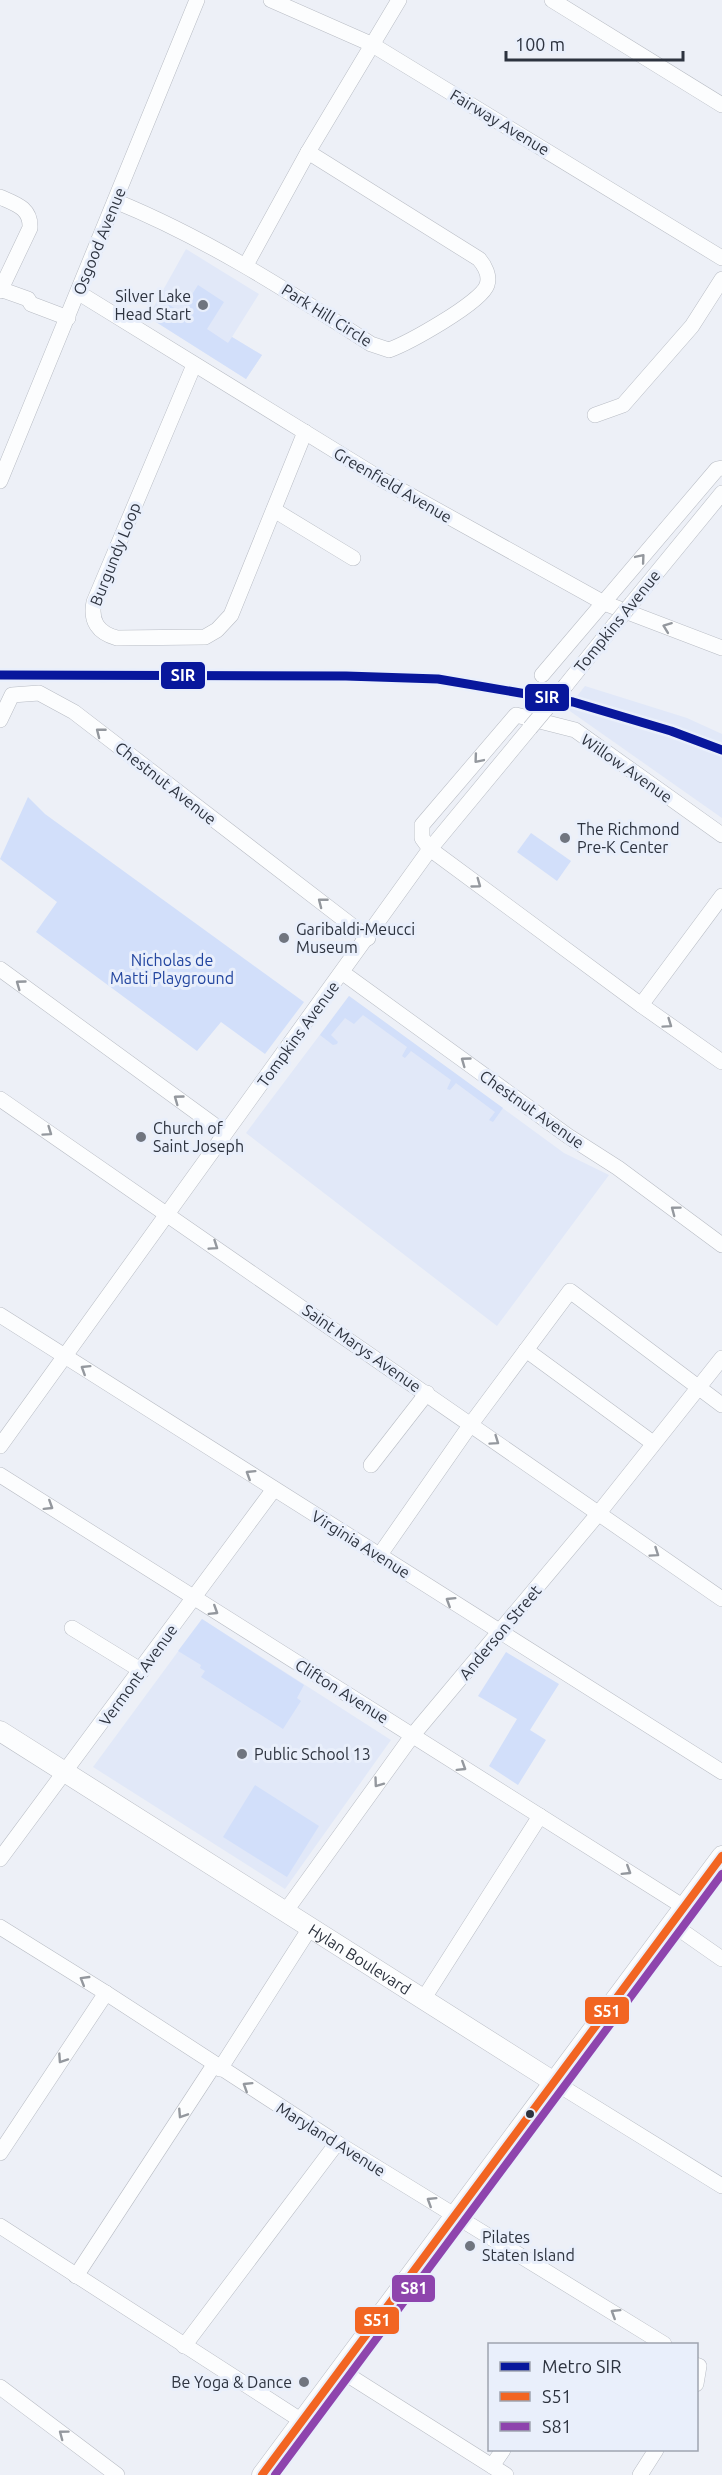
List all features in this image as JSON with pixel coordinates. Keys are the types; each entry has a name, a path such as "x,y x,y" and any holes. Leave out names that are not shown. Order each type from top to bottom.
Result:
{"main road":[{"name":"Hylan Boulevard","path":"0,1731 554,2082"},
{"path":"262,2475 722,1856"}],"street":[{"name":"Osgood Avenue","path":"0,481 79,293 197,0"},
{"name":"Fairway Avenue","path":"271,0 371,44 722,258"},
{"path":"246,264 308,152 399,0"},
{"path":"552,0 722,105"},
{"name":"Park Hill Circle","path":"115,201 165,222 246,264 371,344 389,350 410,342 476,299 483,292 488,278 479,259 308,152"},
{"path":"0,197 25,209 31,221 30,228 0,290 28,299 31,304 70,314"},
{"path":"596,415 623,405 692,326 722,279"},
{"name":"Greenfield Avenue","path":"79,293 381,479 604,603 722,648"},
{"name":"Burgundy Loop","path":"194,365 94,602 92,613 95,623 105,635 117,638 205,637 217,630 231,615 305,432"},
{"path":"542,675 710,477 717,469 722,468"},
{"name":"Tompkins Avenue","path":"0,1446 166,1213 343,973 430,849 722,493"},
{"path":"274,510 354,558"},
{"name":"Chestnut Avenue","path":"0,720 12,695 39,693 74,712 368,938"},
{"name":"Willow Avenue","path":"430,849 422,838 422,825 516,715 575,730 722,835"},
{"path":"430,849 722,1062"},
{"path":"641,1005 722,896"},
{"path":"0,969 225,1133"},
{"name":"Chestnut Avenue","path":"343,973 568,1136 618,1168 722,1245"},
{"name":"Saint Marys Avenue","path":"0,1099 722,1599"},
{"path":"379,1556 471,1424 570,1291 722,1405"},
{"name":"Virginia Avenue","path":"0,1315 722,1772"},
{"path":"526,1350 653,1443"},
{"name":"Anderson Street","path":"285,1912 412,1736 598,1514 722,1358"},
{"path":"372,1465 427,1393"},
{"name":"Clifton Avenue","path":"0,1475 684,1907"},
{"name":"Vermont Avenue","path":"0,1859 142,1671 193,1598 274,1490"},
{"path":"72,1628 142,1671"},
{"path":"424,1998 540,1816"},
{"path":"672,1924 722,1959"},
{"name":"Maryland Avenue","path":"0,1927 337,2143 662,2343"},
{"path":"76,2276 310,1928"},
{"path":"0,2153 106,1993"},
{"name":"Hylan Boulevard","path":"554,2082 722,2186"},
{"path":"184,2346 337,2143"},
{"path":"0,2226 302,2421"},
{"path":"340,2370 506,2475"},
{"path":"0,2388 117,2475"},
{"path":"492,2466 502,2451"},
{"path":"640,2475 655,2451"}],"shaded area":[{"name":"Silver Lake Head Start","path":"186,249 259,294 232,337 262,355 246,379 148,317"},
{"path":"585,686 687,718 722,734 722,818 567,709"},
{"path":"349,996 564,1153 609,1175 497,1326 246,1133"},
{"name":"Public School 13","path":"202,1619 391,1740 285,1889 93,1767"}],"green space":[{"path":"198,285 224,302 207,329 228,343 232,337 262,355 246,379 156,322 166,303 181,312"},
{"name":"Nicholas de Matti Playground","path":"28,797 45,814 304,1002 265,1054 221,1022 197,1051 36,932 57,902 0,859"},
{"path":"531,833 571,861 557,881 517,852"},
{"path":"349,996 503,1108 493,1122 489,1120 495,1112 456,1083 450,1090 447,1089 451,1080 411,1051 405,1058 402,1056 407,1047 363,1015 354,1024 345,1018 331,1035 338,1042 337,1044 333,1045 320,1035"},
{"path":"202,1619 304,1685 297,1698 301,1701 283,1729 201,1677 205,1671 200,1668 201,1665 178,1651"},
{"path":"506,1652 559,1684 530,1730 546,1740 518,1785 489,1766 517,1719 478,1696"},
{"path":"255,1785 319,1826 287,1877 223,1837"}],"metro line":[{"name":"SIR","path":"0,675 346,676 438,679 573,702 671,731 722,750"}],"transit line":[{"name":"S51","path":"262,2475 722,1856"},
{"name":"S81","path":"275,2475 722,1874"}],"place":[{"name":"Silver Lake Head Start","path":"203,305"},
{"name":"The Richmond Pre-K Center","path":"565,838"},
{"name":"Garibaldi-Meucci Museum","path":"284,938"},
{"name":"Church of Saint Joseph","path":"141,1137"},
{"name":"Public School 13","path":"242,1754"},
{"name":"Pilates Staten Island","path":"470,2246"},
{"name":"Be Yoga & Dance","path":"304,2382"}]}
